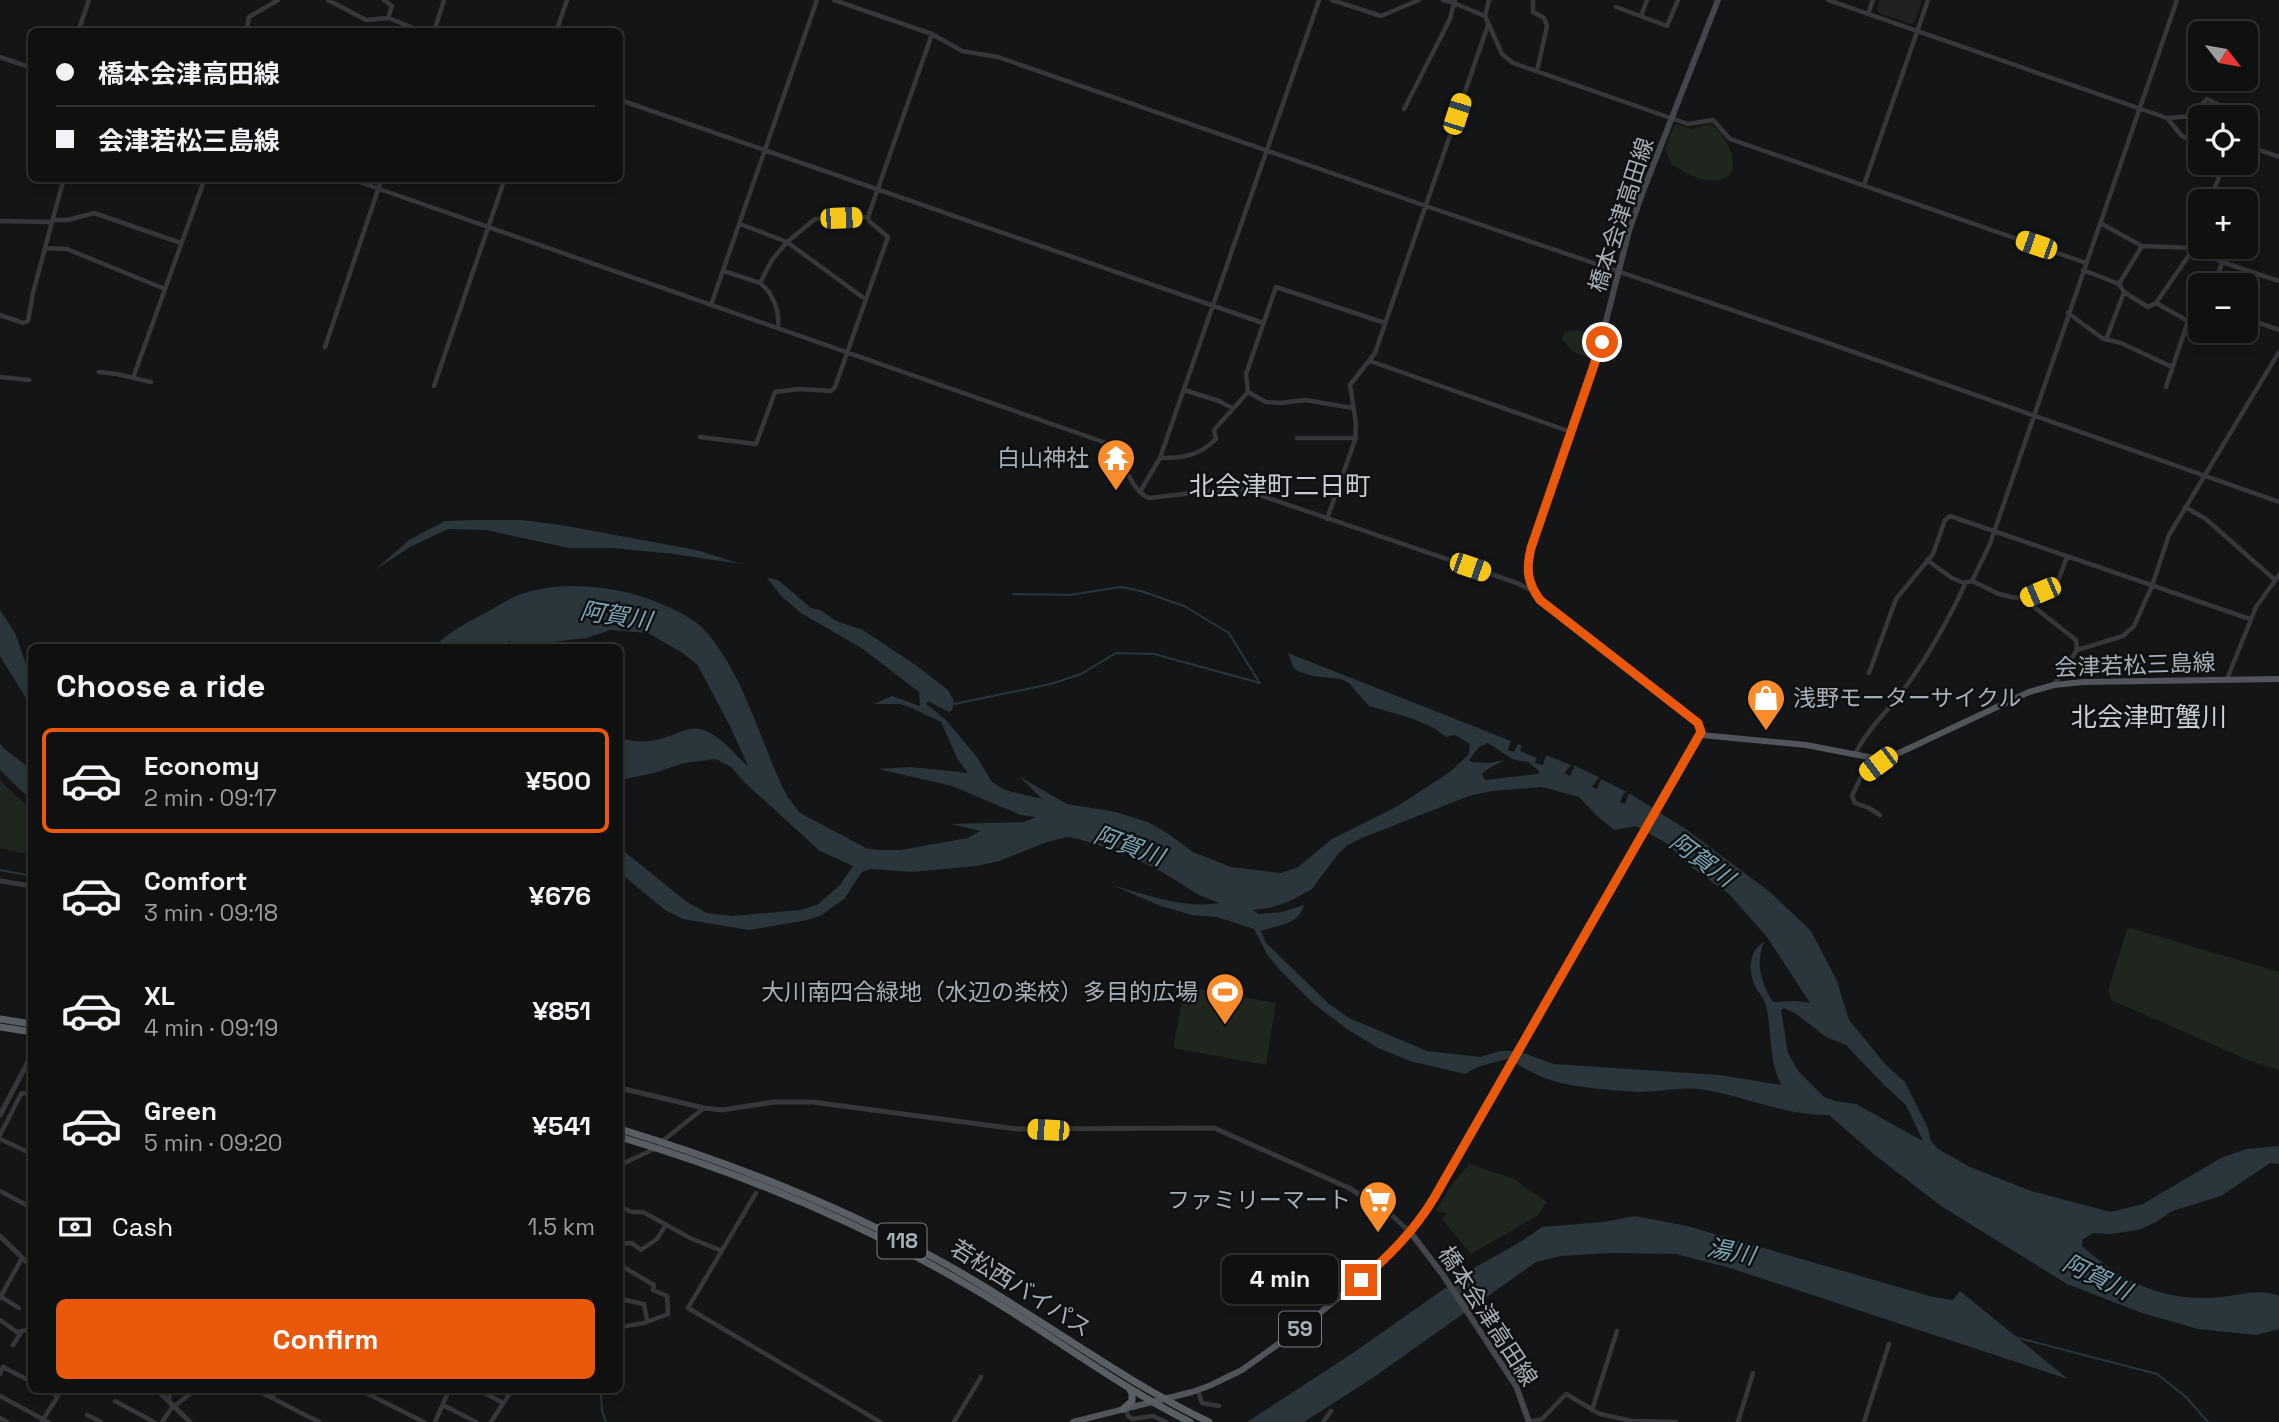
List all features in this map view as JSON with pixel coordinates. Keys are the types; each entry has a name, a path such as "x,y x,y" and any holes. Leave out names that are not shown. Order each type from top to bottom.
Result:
{"highway":[{"path":"0,1019 28,1023"},
{"path":"0,1027 28,1031"},
{"name":"若松西バイパス","path":"623,1130 768,1188 870,1233 977,1290 1152,1402"},
{"name":"若松西バイパス","path":"623,1138 659,1145 788,1188 911,1245 1034,1317 1163,1399"},
{"path":"1124,1409 1132,1401 1129,1388"},
{"name":"118","path":"1163,1399 1209,1422"},
{"name":"118","path":"1152,1402 1190,1422"}],"main road":[{"name":"橋本会津高田線","path":"1534,592 1527,570 1531,548 1595,364 1642,194 1718,0"},
{"path":"1534,592 1547,606 1698,723 1701,735 1807,745 1884,760"},
{"name":"会津若松三島線","path":"1884,760 2029,692 2054,685 2279,679"},
{"name":"59","path":"1076,1422 1195,1391 1229,1377 1280,1345 1385,1260 1411,1233 1465,1146 1701,735"},
{"name":"橋本会津高田線","path":"1411,1233 1443,1275 1516,1386 1529,1422"},
{"path":"1187,1411 1185,1404 1195,1391"}],"street":[{"path":"79,28 89,0"},
{"path":"247,28 249,17 278,0"},
{"path":"328,0 366,20 387,18 413,28"},
{"path":"384,0 392,6 387,18"},
{"path":"435,28 444,0"},
{"path":"557,28 567,0"},
{"path":"711,305 817,0"},
{"path":"834,0 932,34 962,51 998,57 1811,337 2279,502"},
{"path":"1139,492 1160,458 1319,0"},
{"path":"1332,0 1381,16 1419,0"},
{"path":"1443,0 1455,2 1485,16"},
{"path":"1489,0 1485,16 1506,59 1688,124 1713,120 1730,139 2086,263"},
{"path":"1533,0 1533,12 1544,18 1547,26 1536,71"},
{"path":"1641,16 1647,0"},
{"path":"1616,8 1667,26 1678,0"},
{"path":"1828,0 2167,118 2188,116"},
{"path":"1868,14 1873,0"},
{"path":"1864,185 1928,0"},
{"path":"1972,581 1985,556 2177,0"},
{"path":"1404,109 1450,19 1455,2"},
{"path":"1327,519 1356,438 1350,385 1370,361 1385,323 1488,24"},
{"path":"868,217 932,34"},
{"path":"0,57 28,67"},
{"path":"2201,105 2207,99 2218,105"},
{"path":"623,101 1263,323"},
{"path":"2167,118 2188,139"},
{"path":"2258,150 2279,157"},
{"path":"0,315 23,323 28,321 63,182"},
{"path":"134,377 204,182"},
{"path":"359,182 1109,444 1139,492 1146,497 1236,488 1517,583 1534,592"},
{"path":"325,346 381,182"},
{"path":"434,386 504,182"},
{"path":"0,221 68,220 94,213 181,243"},
{"path":"760,282 772,260 787,242 815,219 868,217"},
{"path":"700,436 756,444 773,394 799,389 832,391 888,237 868,217"},
{"path":"2099,223 2142,246 2188,248"},
{"path":"740,224 787,242 865,299"},
{"path":"2119,284 2142,246"},
{"path":"45,247 67,249 165,289"},
{"path":"2083,270 2119,284 2124,292 2148,307 2156,303 2188,257"},
{"path":"2218,259 2279,281"},
{"path":"2218,273 2222,261"},
{"path":"724,271 760,282 777,308 778,328"},
{"path":"1248,392 1245,374 1276,287 1385,323"},
{"path":"2106,340 2124,292"},
{"path":"2156,303 2188,321 2166,387"},
{"path":"2068,313 2106,340 2121,343 2172,367"},
{"path":"2258,323 2279,330"},
{"path":"2077,650 2109,641 2130,631 2152,586 2169,535 2279,352"},
{"path":"1370,361 1571,432"},
{"path":"99,372 150,382"},
{"path":"0,377 29,380"},
{"path":"1184,390 1232,408"},
{"path":"1248,392 1266,402 1305,400 1353,408"},
{"path":"1160,458 1201,453 1216,439 1214,430 1248,392"},
{"path":"1297,439 1356,438"},
{"path":"2185,507 2215,527 2274,580"},
{"path":"1869,673 1896,599 1933,554 1945,520 1950,516 2250,619"},
{"path":"2024,599 2056,586 2067,556"},
{"path":"1927,560 1952,578 1972,581 1998,594 2024,599 2076,640 2077,650 2054,685"},
{"path":"2227,679 2250,619 2279,575"},
{"path":"1855,755 1875,723 1906,686 1935,643 1966,582"},
{"path":"1880,815 1855,803 1852,796 1861,777 1884,760"},
{"path":"0,880 28,885"},
{"path":"0,1115 28,1062"},
{"path":"623,1089 722,1110 774,1102 812,1102 1017,1129 1214,1128 1349,1188 1388,1212 1411,1233"},
{"path":"28,1094 21,1094 0,1137 28,1152"},
{"path":"623,1163 659,1145 704,1108"},
{"path":"0,1191 28,1206"},
{"path":"756,1193 688,1308 880,1422"},
{"path":"623,1209 643,1212 690,1238 722,1251"},
{"path":"623,1244 632,1243 641,1250 657,1239 666,1225"},
{"path":"0,1236 28,1263"},
{"path":"19,1308 1,1297 8,1279 22,1258"},
{"path":"623,1267 654,1285 653,1290 667,1296 668,1314 644,1323 623,1326"},
{"path":"0,1274 8,1279"},
{"path":"623,1299 645,1304 647,1320"},
{"path":"0,1320 17,1332 28,1332"},
{"path":"13,1345 22,1331"},
{"path":"1592,1410 1617,1331"},
{"path":"1864,1422 1889,1344"},
{"path":"0,1374 3,1367 28,1380"},
{"path":"1738,1422 1753,1373"},
{"path":"954,1422 981,1377"},
{"path":"1195,1391 1205,1405 1219,1406"},
{"path":"52,1393 58,1396"},
{"path":"0,1396 44,1421 60,1393"},
{"path":"160,1393 190,1422"},
{"path":"169,1401 170,1393"},
{"path":"162,1422 174,1407 191,1393"},
{"path":"262,1393 319,1422"},
{"path":"272,1398 274,1393"},
{"path":"366,1393 424,1422"},
{"path":"435,1422 448,1393"},
{"path":"485,1393 503,1403"},
{"path":"491,1422 510,1393"},
{"path":"1529,1422 1543,1421 1566,1394 1592,1410 1632,1421 1676,1422"},
{"path":"115,1401 154,1422"},
{"path":"443,1405 476,1422"},
{"path":"1124,1409 1132,1419 1153,1416 1166,1422"},
{"path":"1323,1422 1331,1411"},
{"path":"87,1415 101,1422"},
{"path":"0,1418 7,1422"}],"shaded area":[{"path":"1880,0 1922,0 1914,23 1911,24 1879,13 1877,8"},
{"path":"1675,124 1693,129 1710,124 1716,128 1731,153 1732,170 1728,176 1719,180 1707,180 1672,165 1665,150"},
{"path":"1576,330 1599,337 1594,357 1575,352 1562,338 1565,332"},
{"path":"0,781 28,806 28,854 0,848"},
{"path":"2127,929 2279,972 2279,1070 2248,1060 2111,1000 2108,991"},
{"name":"大川南四合緑地（水辺の楽校）多目的広場","path":"1185,986 1276,1003 1266,1065 1173,1048"},
{"path":"1469,1164 1512,1178 1547,1202 1537,1216 1471,1254 1442,1219 1446,1213 1436,1211 1450,1187"}],"water":[{"path":"522,520 567,526 696,550 741,564 612,548 569,548 486,530 448,529 410,547 375,570 409,540 445,521"},
{"name":"阿賀川","path":"767,578 778,580 811,608 820,610 836,621 863,630 948,690 954,701 949,712 928,701 926,704 945,719 977,757 992,782 1005,790 1042,799 1020,777 1067,804 1116,812 1148,822 1193,852 1231,867 1281,873 1298,867 1332,839 1396,807 1450,772 1469,754 1470,744 1455,735 1446,737 1434,728 1411,718 1369,706 1349,683 1341,679 1297,671 1288,653 1511,741 1508,750 1514,752 1518,744 1522,746 1520,751 1537,758 1535,763 1543,765 1546,755 1571,765 1564,773 1570,776 1573,765 1599,777 1592,787 1597,789 1601,779 1627,792 1620,802 1625,804 1629,793 1687,830 1770,892 1811,931 1837,981 1849,1020 1886,1065 1905,1082 1928,1128 1931,1141 1938,1149 1970,1167 2031,1191 2111,1212 2143,1204 2221,1158 2246,1149 2279,1146 2279,1164 2270,1163 2221,1196 2172,1211 2139,1230 2111,1234 2094,1233 2083,1239 2082,1246 2129,1280 2163,1293 2201,1298 2258,1292 2279,1296 2279,1329 2256,1335 2198,1329 2142,1313 2067,1284 1941,1206 1876,1156 1829,1115 1780,1109 1699,1089 1640,1092 1569,1085 1545,1078 1507,1059 1477,1067 1465,1074 1410,1061 1378,1048 1314,1004 1278,968 1254,929 1217,917 1192,915 1161,906 1112,885 1179,903 1219,903 1199,895 1128,855 1079,839 1067,837 1047,842 999,861 977,866 912,872 871,869 862,872 844,899 820,916 803,921 749,930 683,919 665,910 623,875 623,850 687,902 707,913 733,916 800,910 817,905 840,885 853,866 820,851 731,767 716,759 684,763 623,779 623,739 652,741 695,728 720,739 748,766 697,664 648,633 610,630 587,638 534,644 509,641 502,644 438,644 468,622 514,597 535,590 571,586 626,592 679,612 692,619 708,634 733,672 777,776 800,813 866,848 878,850 900,850 968,838 980,831 951,824 1024,822 1036,817 1021,815 952,786 878,769 911,767 968,773 958,760 941,722 900,704 874,704 892,696 920,706 919,692 863,649 801,613 781,596","holes":["1488,743 1512,759 1528,762 1539,771 1538,774 1485,780 1482,774 1505,760 1490,763 1469,760 1479,747","1542,787 1579,797 1614,830 1636,826 1666,843 1690,866 1729,894 1767,937 1810,1003 1773,1002 1761,973 1760,958 1764,942 1759,946 1751,961 1751,974 1766,1006 1774,1062 1781,1085 1719,1075 1554,1064 1518,1051 1500,1051 1480,1057 1427,1051 1349,1018 1328,1003 1266,943 1261,931 1292,921 1304,905 1282,912 1259,914 1253,910 1288,902 1312,889 1348,845 1469,796 1492,791","1784,1008 1795,1013 1826,1037 1846,1045 1906,1105 1923,1141 1856,1104 1824,1097 1799,1072 1788,1053 1781,1010"]},
{"path":"0,610 15,633 28,670 28,701 0,656"},
{"path":"0,743 28,767 28,797 0,770"},
{"path":"1635,1216 1687,1226 1933,1297 1953,1300 1960,1291 2068,1379 1730,1268 1676,1254 1612,1253 1561,1256 1536,1262 1374,1377 1304,1422 1247,1422 1350,1355 1474,1268 1542,1227 1604,1222"}],"waterway":[{"path":"1013,594 1070,595 1121,587 1184,606 1229,633 1259,682"},
{"path":"954,704 1051,684 1081,674 1116,653 1154,654 1260,683"},
{"path":"0,870 28,875"},
{"name":"湯川","path":"2015,1337 2157,1374 2186,1397 2208,1422"},
{"path":"601,1393 606,1422"}],"place":[{"name":"白山神社","path":"1116,492"},
{"name":"浅野モーターサイクル","path":"1766,732"},
{"name":"大川南四合緑地（水辺の楽校）多目的広場","path":"1225,1026"},
{"name":"ファミリーマート","path":"1378,1234"}],"district":[{"name":"北会津町二日町","path":"1280,486"},
{"name":"北会津町蟹川","path":"2149,717"}],"route":[{"path":"1361,1280 1399,1246 1415,1228 1434,1198 1701,735 1698,723 1540,600 1528,578 1531,548 1602,342"}]}
